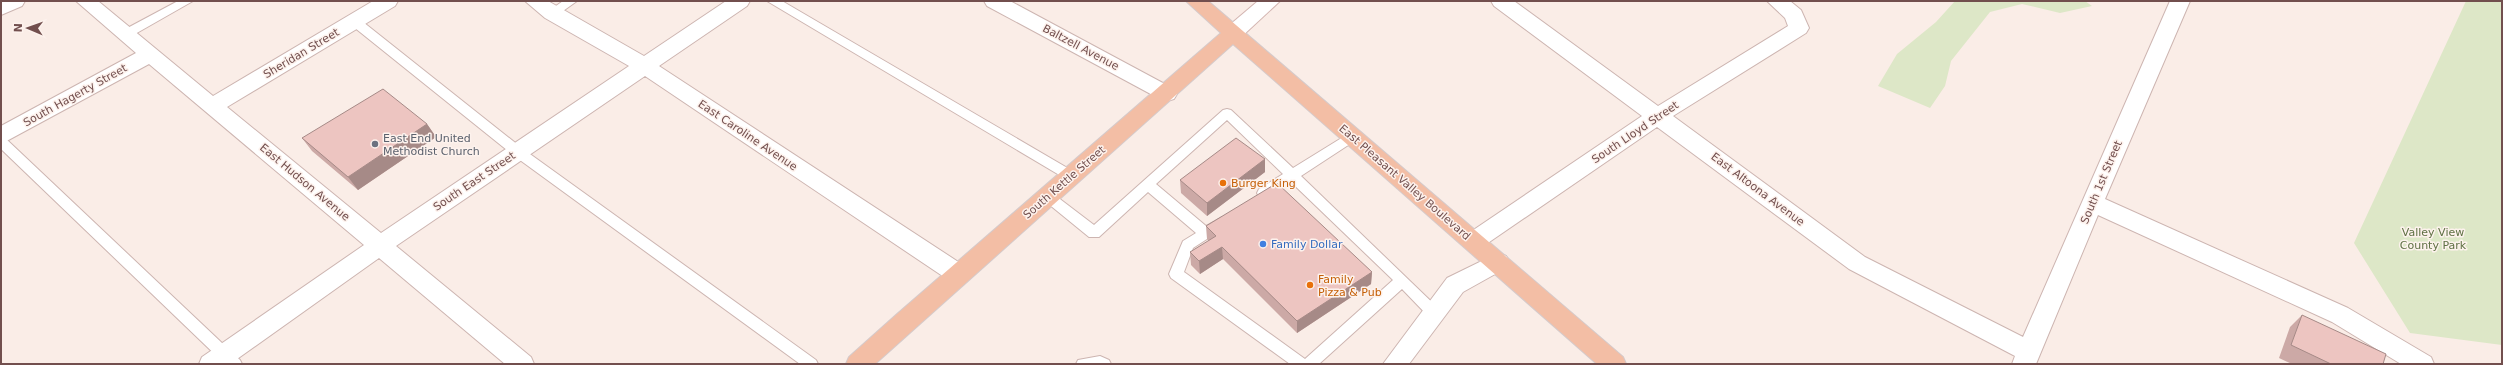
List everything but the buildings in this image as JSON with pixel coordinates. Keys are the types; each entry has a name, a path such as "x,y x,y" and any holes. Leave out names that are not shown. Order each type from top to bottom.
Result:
{"main road":[{"name":"East Pleasant Valley Boulevard","path":"1196,1 1232,34 1474,241 1614,364"},
{"name":"South Kettle Street","path":"858,364 958,274 1167,94 1232,34"}],"street":[{"path":"1,8 15,1"},
{"name":"East Hudson Avenue","path":"86,1 124,35 214,105 522,364"},
{"name":"Sheridan Street","path":"214,105 388,1"},
{"name":"South East Street","path":"223,361 381,245 740,1"},
{"name":"Baltzell Avenue","path":"994,1 1167,94"},
{"name":"South Kettle Street","path":"1232,34 1270,1"},
{"name":"East Altoona Avenue","path":"1501,1 1659,115 1857,262 2027,358"},
{"name":"South Lloyd Street","path":"1474,241 1659,115 1799,28 1794,15 1777,1"},
{"name":"South 1st Street","path":"2027,358 2092,203 2180,1"},
{"name":"East Caroline Avenue","path":"544,7 645,66 958,274"},
{"name":"South Hagerty Street","path":"1,136 149,55"},
{"path":"2092,203 2340,315 2422,364"},
{"path":"1394,364 1455,285 1498,262"}],"lane":[{"path":"124,35 187,1"},
{"path":"544,7 571,1"},
{"path":"773,1 1071,176"},
{"path":"354,22 518,152 812,364"},
{"path":"1047,198 1094,233 1227,113 1402,280 1434,313"},
{"path":"1252,202 1352,136"},
{"path":"1,141 223,361"},
{"path":"1148,185 1206,233"},
{"path":"1232,215 1188,245 1176,274 1301,364"},
{"path":"1309,364 1402,280"},
{"path":"1083,364 1100,362 1104,364"}],"green space":[{"path":"1955,1 2085,1 2092,6 2060,13 2022,4 1990,12 1951,61 1945,86 1930,108 1878,86 1897,54 1936,22"},
{"name":"Valley View County Park","path":"2466,1 2502,1 2502,345 2410,333 2354,243"}],"place":[{"name":"East End United Methodist Church","path":"375,144"},
{"name":"Burger King","path":"1223,183"},
{"name":"Family Dollar","path":"1263,244"},
{"name":"Family Pizza & Pub","path":"1310,285"}]}
